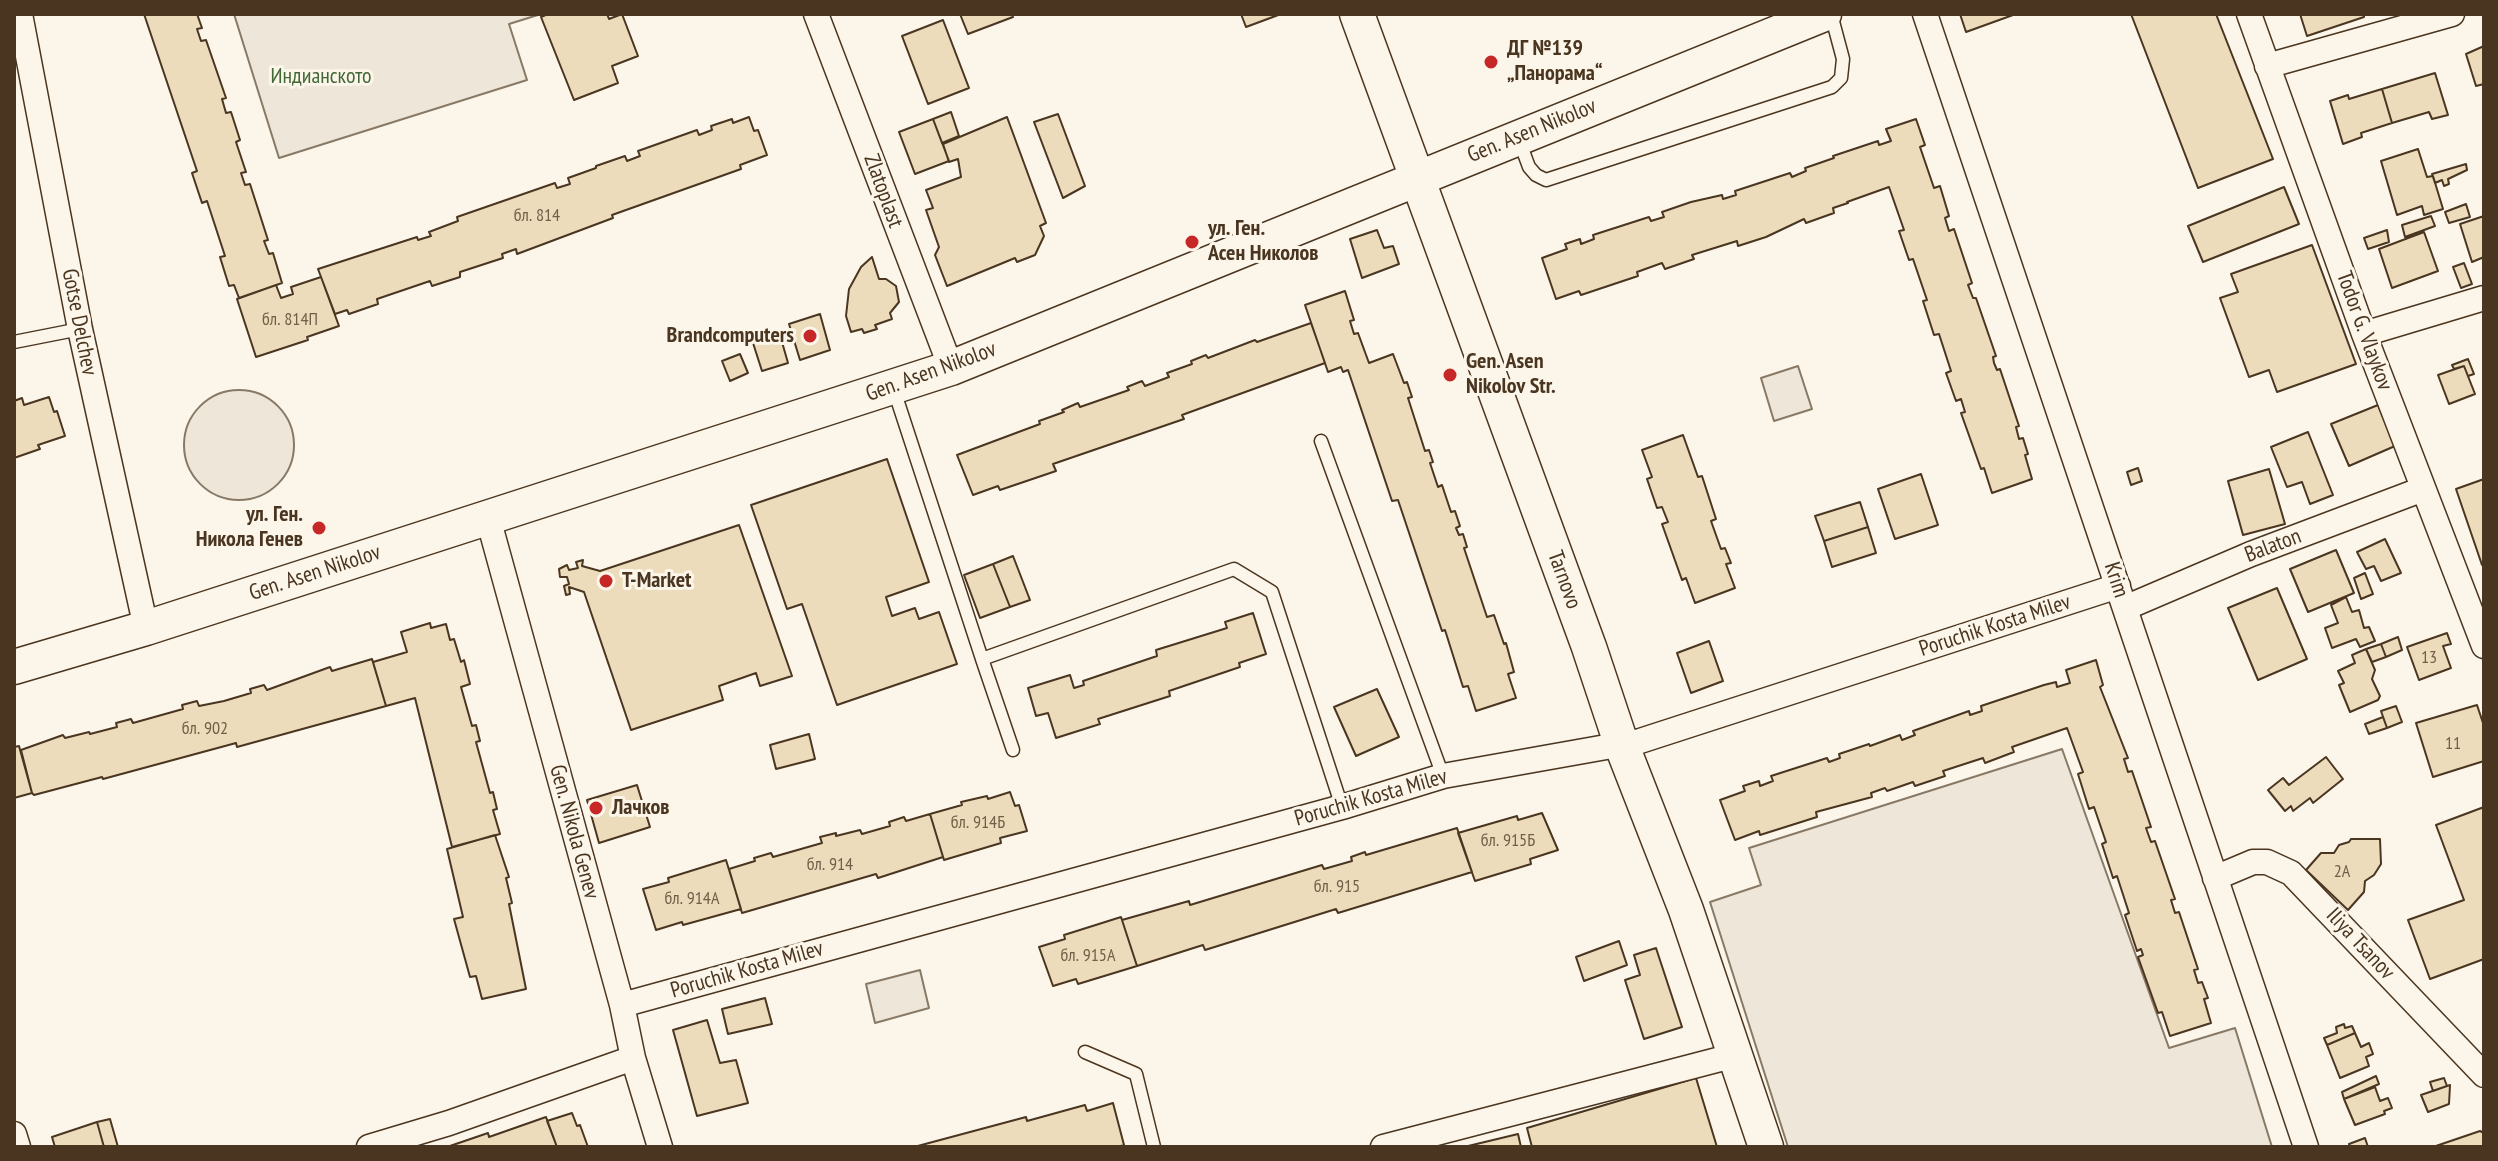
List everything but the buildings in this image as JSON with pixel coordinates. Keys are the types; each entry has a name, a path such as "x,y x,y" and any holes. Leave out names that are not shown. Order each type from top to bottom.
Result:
{"street":[{"name":"Gotse Delchev","path":"20,14 80,329 146,628"},
{"name":"Zlatoplast","path":"816,14 951,368"},
{"name":"Tarnovo","path":"1357,14 1589,647 1622,746 1686,910 1766,1147"},
{"name":"Gen. Asen Nikolov","path":"14,667 146,628 951,368 1824,14"},
{"name":"Krim","path":"1925,14 2306,1147"},
{"name":"Todor G. Vlaykov","path":"2249,14 2423,489 2474,590 2484,646"},
{"path":"2267,66 2452,14"},
{"path":"2364,334 2484,298"},
{"name":"Balaton","path":"2121,597 2251,554 2423,489"},
{"name":"Gen. Nikola Genev","path":"488,518 622,1005 633,1058 660,1147"},
{"name":"Poruchik Kosta Milev","path":"622,1005 1342,807 1443,776 1622,746 2121,597"},
{"name":"Iliya Tsanov","path":"2215,878 2253,862 2279,866 2291,873 2484,1075"},
{"path":"1383,1147 1736,1055"},
{"path":"369,1147 449,1123 633,1058"},
{"path":"14,1134 18,1147"}],"lane":[{"path":"1518,137 1529,167 1546,180 1832,87 1841,78 1843,59 1831,14"},
{"path":"14,342 80,329"},
{"path":"893,387 1013,750"},
{"path":"1321,441 1443,776"},
{"path":"982,659 1234,569 1272,592 1342,807"},
{"path":"1085,1052 1136,1074 1154,1147"}],"green space":[{"name":"Индианското","path":"234,14 541,14 509,24 527,80 279,158"},
{"path":"1798,366 1812,409 1774,421 1761,378"},
{"path":"239,390 260,394 278,406 290,424 294,445 290,466 278,484 260,496 239,500 218,496 200,484 188,466 184,445 188,424 200,406 218,394"},
{"path":"2062,749 2169,1048 2235,1028 2272,1147 1788,1147 1710,902 1761,885 1749,848"},
{"path":"920,970 929,1008 875,1023 866,984"}],"place":[{"name":"ДГ №139 „Панорама“","path":"1491,62"},
{"name":"ул. Ген. Асен Николов","path":"1192,242"},
{"name":"Brandcomputers","path":"810,336"},
{"name":"Gen. Asen Nikolov Str.","path":"1450,375"},
{"name":"ул. Ген. Никола Генев","path":"319,528"},
{"name":"T-Market","path":"606,581"},
{"name":"Лачков","path":"596,808"}]}
